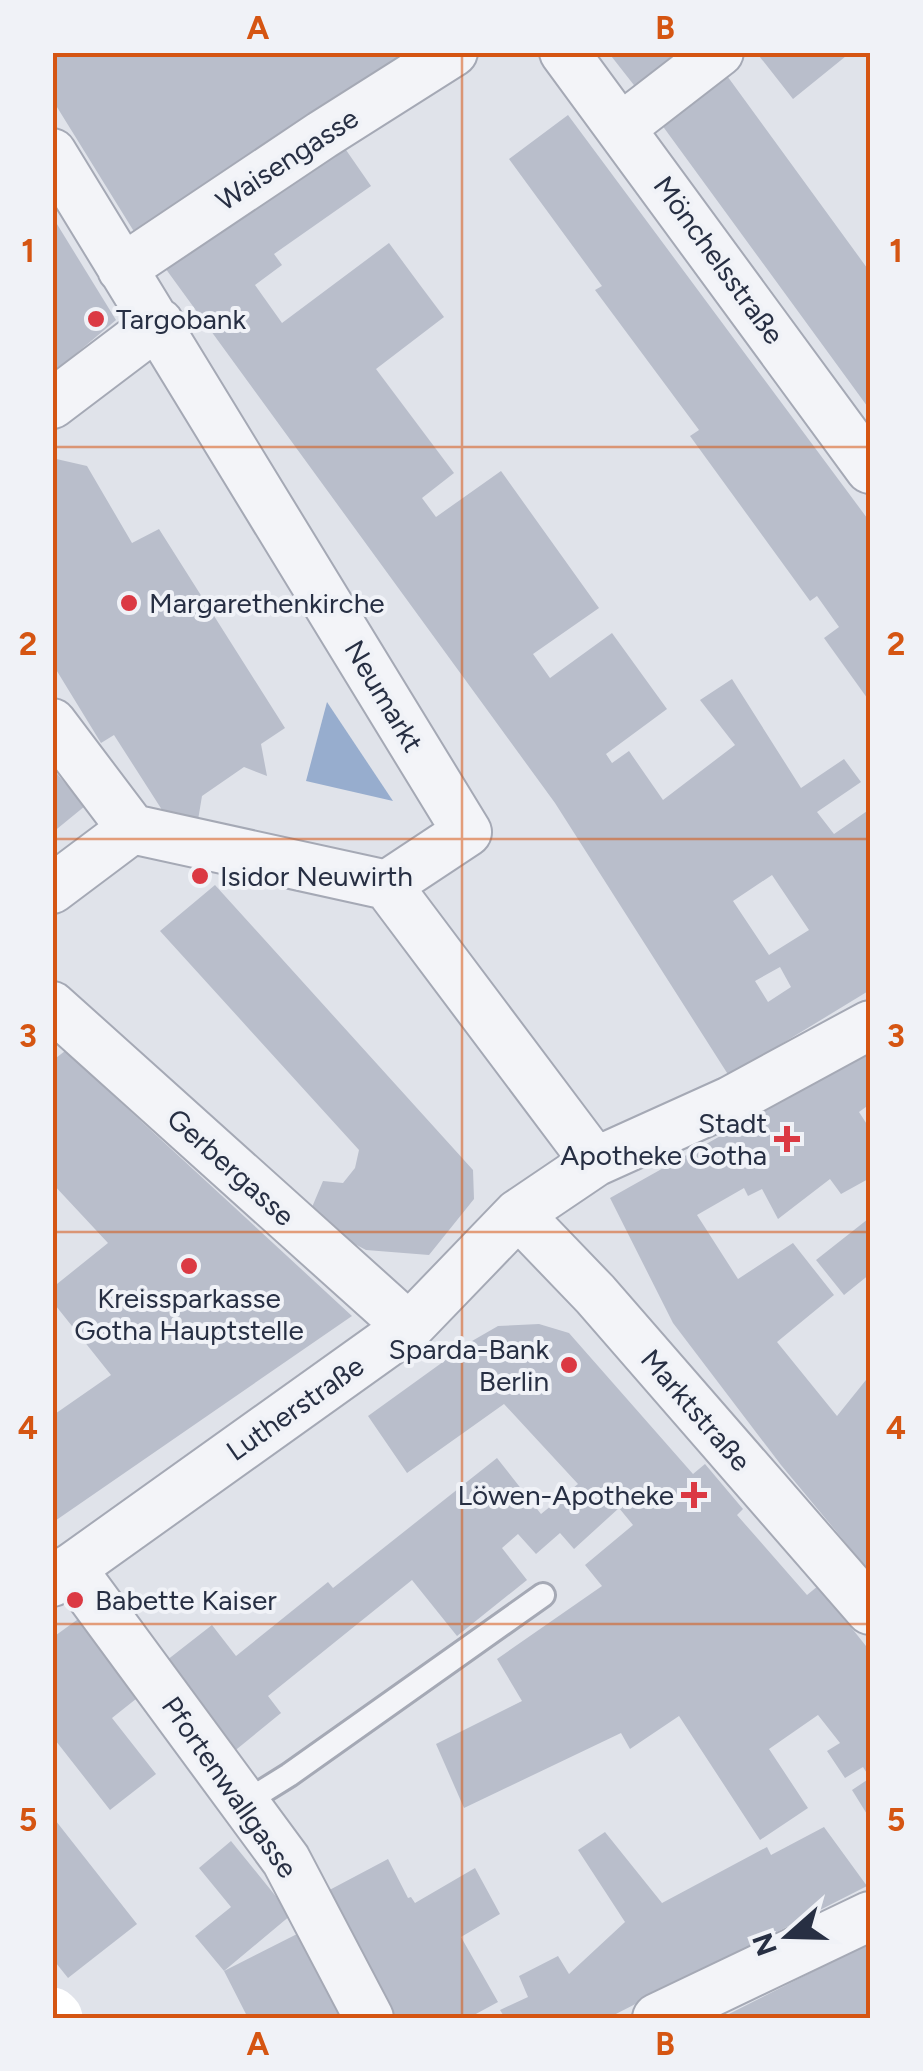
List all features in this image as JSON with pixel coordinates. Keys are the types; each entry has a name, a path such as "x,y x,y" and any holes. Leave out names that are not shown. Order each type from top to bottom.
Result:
{"street":[{"name":"Waisengasse","path":"122,269 453,52"},
{"name":"Mönchelsstraße","path":"564,52 870,470"},
{"path":"622,127 719,52"},
{"path":"52,153 159,323 52,404"},
{"name":"Neumarkt","path":"159,323 467,832 387,885"},
{"path":"52,722 132,829 387,885 594,1162"},
{"path":"52,889 132,829"},
{"name":"Gerbergasse","path":"52,1006 409,1327"},
{"path":"518,1214 594,1162 730,1101 870,1025"},
{"name":"Lutherstraße","path":"62,1574 409,1327 518,1214"},
{"name":"Marktstraße","path":"518,1214 595,1294 870,1610"},
{"name":"Pfortenwallgasse","path":"62,1574 286,1860 370,2018"},
{"path":"658,2018 870,1916"}],"lane":[{"path":"244,1803 544,1596"}],"water":[{"path":"327,702 393,801 306,781"}],"building":[{"path":"52,52 437,52 138,238 52,99"},
{"path":"608,52 684,52 637,89"},
{"path":"756,52 851,52 793,99"},
{"path":"725,73 870,272 870,410 659,121"},
{"path":"568,115 870,522 870,702 824,638 839,627 817,596 810,601 690,436 699,430 595,290 602,286 509,159"},
{"path":"337,137 371,186 274,254 282,265 255,285 282,323 389,243 444,317 376,369 454,473 422,498 436,517 501,471 599,608 533,654 550,678 612,633 667,709 606,754 612,763 629,751 663,800 735,745 700,700 732,679 801,788 844,759 861,782 817,812 834,834 870,809 870,990 729,1076 555,803 160,261","holes":["772,875 809,930 769,955 733,901","780,967 791,987 768,1002 755,981"]},
{"path":"52,216 116,320 52,374"},
{"name":"Margarethenkirche","path":"52,458 87,466 132,543 159,529 285,728 261,744 267,776 244,767 202,796 198,820 164,813 114,735 101,743 52,663"},
{"path":"52,768 85,806 52,833"},
{"path":"215,885 473,1170 474,1199 429,1255 366,1250 307,1219 323,1181 343,1183 355,1168 359,1150 160,931"},
{"name":"Kreissparkasse Gotha Hauptstelle","path":"65,1051 352,1316 52,1523 52,1416 111,1375 52,1301 52,1288 108,1243 52,1183 52,1061"},
{"path":"870,1052 870,1104 859,1112 870,1129 870,1178 841,1194 830,1179 778,1219 762,1189 748,1196 744,1188 697,1215 738,1279 793,1243 834,1295 777,1342 837,1416 870,1375 870,1572 781,1465 673,1323 610,1198"},
{"path":"868,1219 870,1274 844,1295 816,1260"},
{"path":"539,1324 569,1333 693,1474 705,1464 743,1509 737,1515 807,1595 818,1586 870,1651 870,1778 863,1767 845,1778 827,1751 840,1743 818,1715 769,1749 808,1808 760,1840 679,1716 630,1749 621,1733 464,1808 436,1744 522,1701 497,1659 602,1586 585,1565 633,1525 619,1508 574,1549 560,1533 536,1554 518,1534 502,1548 527,1580 457,1636 412,1580 268,1696 281,1713 232,1753 162,1664 212,1625 236,1656 328,1582 333,1588 497,1458 541,1514 578,1484 504,1404 407,1473 368,1416 498,1326"},
{"path":"81,1617 141,1695 112,1718 156,1774 110,1810 52,1736 52,1638"},
{"path":"870,1778 870,1819 852,1790"},
{"path":"52,1816 137,1924 68,1978 52,1958"},
{"path":"824,1827 867,1886 608,2018 505,2018 500,2010 528,1997 519,1976 558,1956 569,1974 625,1922 578,1850 605,1832 662,1903 767,1847 771,1855"},
{"path":"231,1841 291,1915 224,1971 195,1936 231,1907 199,1868"},
{"path":"388,1859 408,1898 415,1903 475,1868 500,1914 461,1937 498,2002 474,2015 475,2018 381,2018 320,1895"},
{"path":"301,1932 345,2018 248,2018 224,1971"},
{"path":"870,1943 870,2018 721,2018 818,1969"}],"place":[{"name":"Targobank","path":"96,319"},
{"name":"Margarethenkirche","path":"129,603"},
{"name":"Isidor Neuwirth","path":"200,876"},
{"name":"Stadt Apotheke Gotha","path":"787,1139"},
{"name":"Kreissparkasse Gotha Hauptstelle","path":"189,1266"},
{"name":"Sparda-Bank Berlin","path":"569,1365"},
{"name":"Löwen-Apotheke","path":"694,1495"},
{"name":"Babette Kaiser","path":"75,1600"}]}
